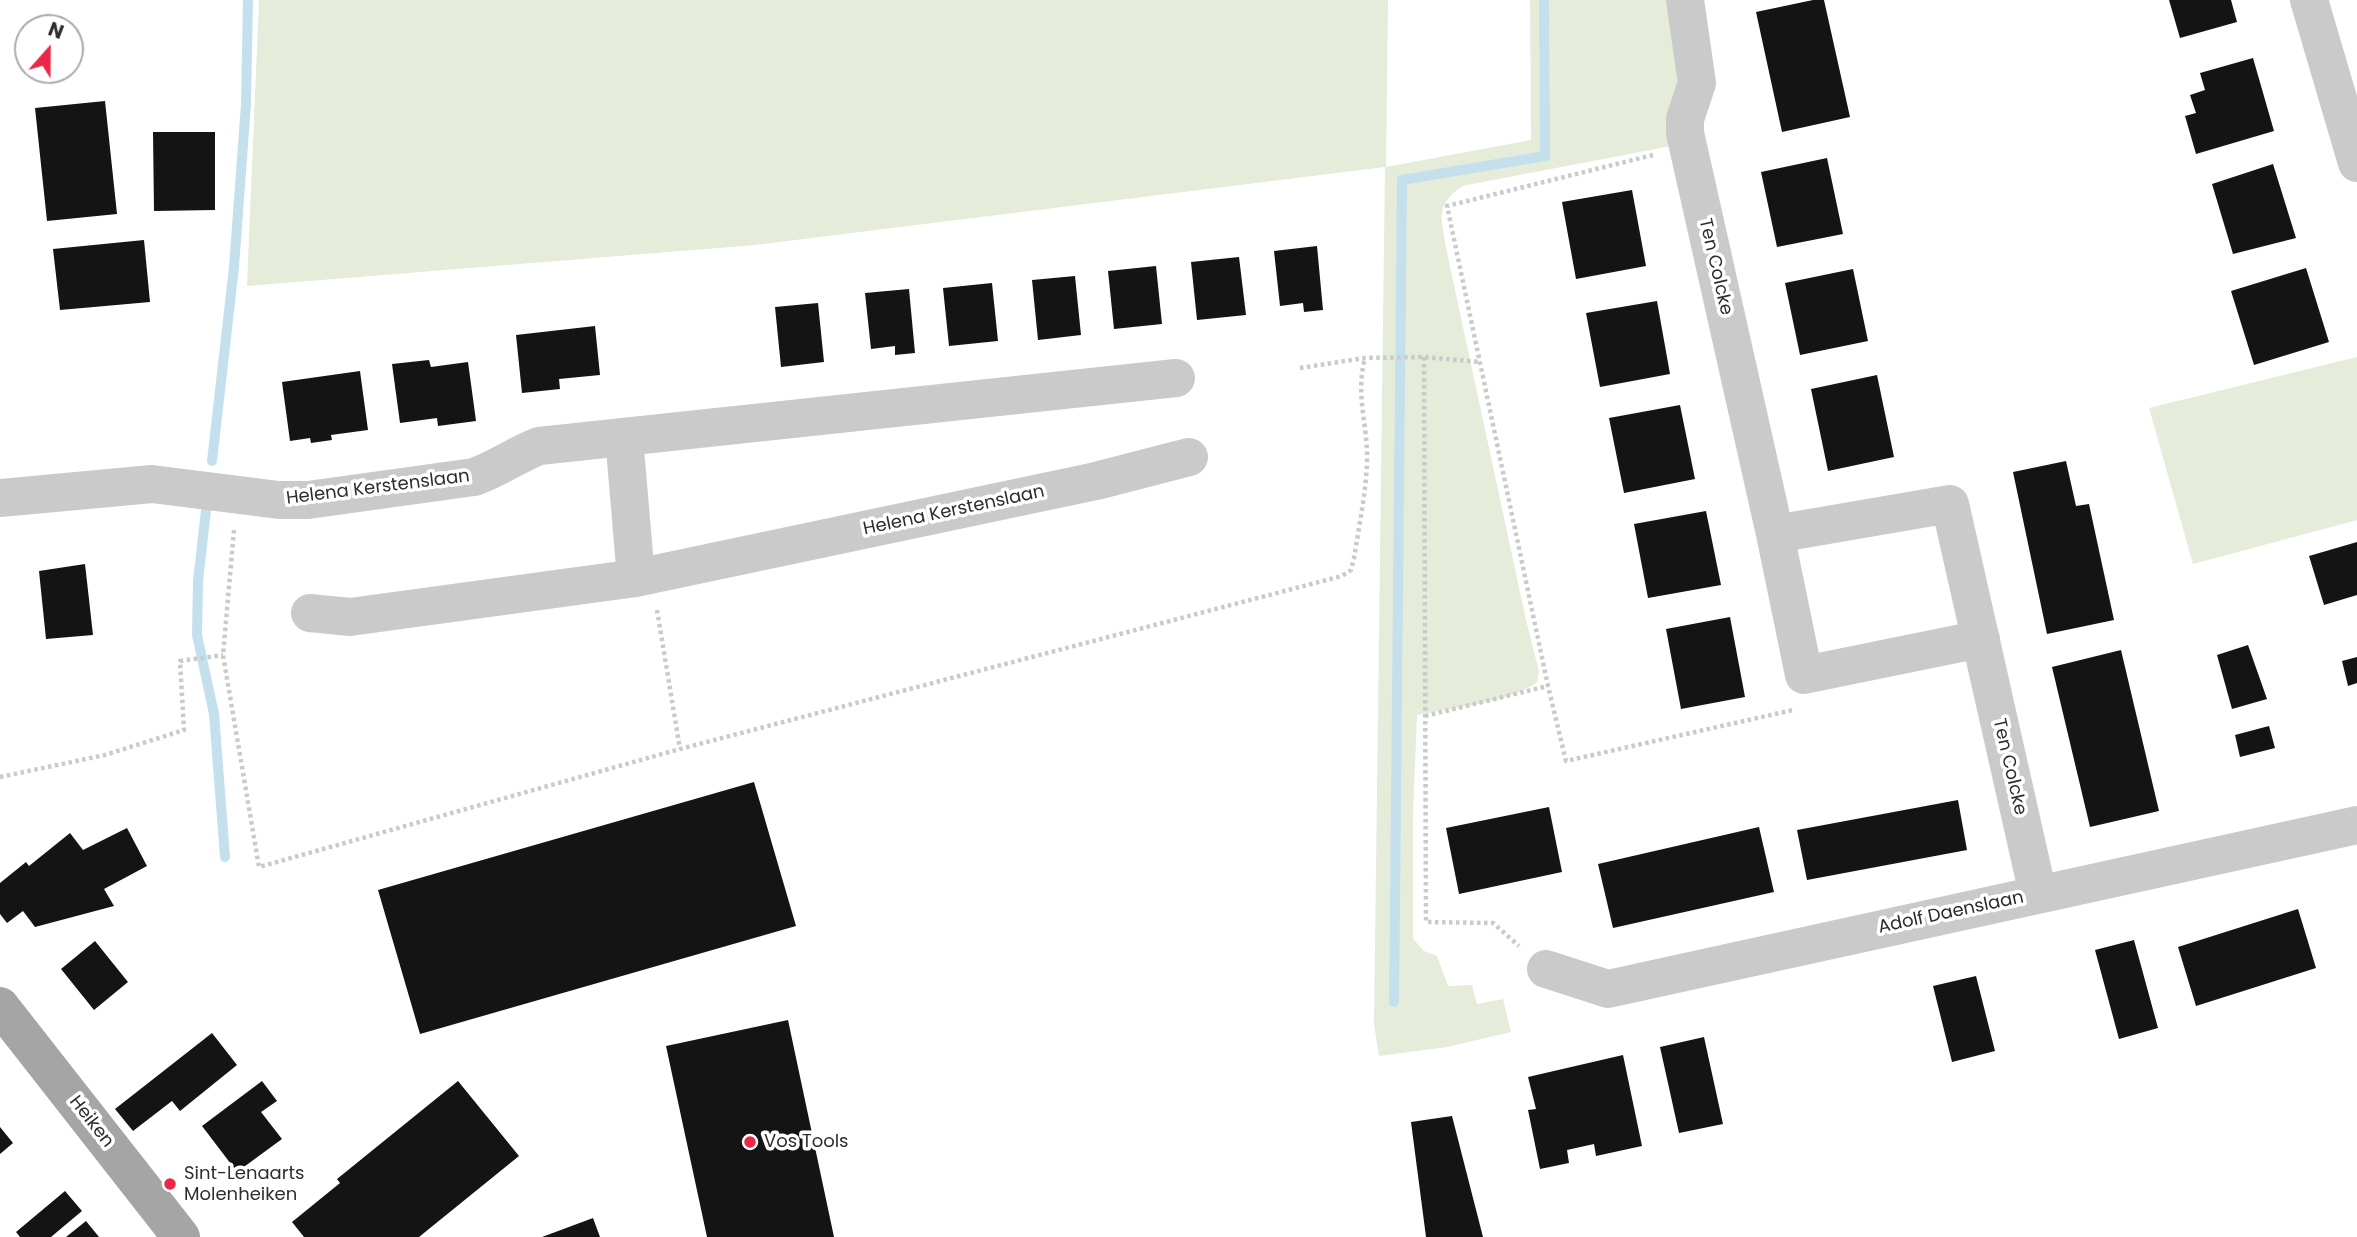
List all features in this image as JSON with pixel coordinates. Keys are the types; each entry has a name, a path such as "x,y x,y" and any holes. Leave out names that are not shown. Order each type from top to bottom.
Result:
{"main road":[{"name":"Heiken","path":"0,1006 181,1237"}],"street":[{"name":"Ten Colcke","path":"1685,0 1697,83 1685,119 1685,133 1804,675"},
{"path":"2309,0 2357,163"},
{"name":"Helena Kerstenslaan","path":"0,498 152,484 279,500 308,500 474,477 496,469 516,455 539,446 1176,378"},
{"path":"624,437 643,576"},
{"name":"Helena Kerstenslaan","path":"310,612 350,617 643,576 1083,484 1189,457"},
{"name":"Ten Colcke","path":"1775,534 1950,504 2038,894"},
{"path":"1804,675 1981,639"},
{"name":"Adolf Daenslaan","path":"1546,969 1608,989 2357,825"}],"path":[{"path":"1688,147 1447,206 1566,761 1792,711 1804,675"},
{"path":"1300,368 1365,358 1424,357 1479,362"},
{"path":"1424,357 1426,922 1493,923 1546,969"},
{"path":"237,495 223,655 259,867 680,748 1342,576 1351,570 1354,558 1367,463 1367,439 1360,394 1360,377 1365,358"},
{"path":"643,576 680,748"},
{"path":"0,777 105,755 184,730 180,662 223,655"},
{"path":"1425,716 1548,686"}],"green space":[{"path":"259,0 1388,0 1386,167 1531,140 1530,0 1669,0 1681,59 1671,146 1462,186 1447,200 1442,213 1446,248 1539,671 1537,682 1513,695 1417,715 1413,815 1413,939 1424,951 1437,956 1448,986 1472,985 1477,1004 1503,999 1511,1032 1447,1047 1379,1056 1374,1024 1385,167 755,245 247,286"},
{"path":"2357,357 2357,520 2193,564 2149,408"}],"building":[{"path":"1824,0 1850,117 1782,132 1756,12"},
{"path":"2169,0 2231,0 2237,22 2180,38"},
{"path":"2253,58 2274,131 2196,154 2185,116 2196,113 2190,95 2205,90 2200,73"},
{"path":"105,101 117,214 47,221 35,108"},
{"path":"153,132 215,132 215,210 154,211"},
{"path":"1827,158 1843,234 1777,247 1761,172"},
{"path":"2273,164 2296,238 2233,254 2212,184"},
{"path":"1632,190 1646,266 1576,279 1562,202"},
{"path":"144,240 150,302 60,310 53,249"},
{"path":"1317,246 1323,310 1304,312 1303,303 1280,306 1274,251"},
{"path":"1239,257 1246,315 1197,320 1191,262"},
{"path":"1156,266 1162,324 1114,329 1108,271"},
{"path":"2306,268 2329,342 2254,365 2231,291"},
{"path":"1853,269 1868,341 1800,355 1785,283"},
{"path":"1075,276 1081,335 1038,340 1032,280"},
{"path":"992,283 998,341 949,346 943,288"},
{"path":"909,289 915,353 895,355 895,346 871,349 865,293"},
{"path":"1657,301 1670,374 1600,387 1586,313"},
{"path":"818,303 824,362 781,367 775,307"},
{"path":"595,326 600,375 559,379 560,389 522,393 516,335"},
{"path":"429,360 431,367 468,362 476,421 438,426 437,418 400,423 392,364"},
{"path":"360,371 368,430 331,435 332,440 311,443 310,438 290,441 282,382"},
{"path":"1877,375 1894,457 1828,471 1811,389"},
{"path":"1680,405 1695,479 1624,493 1609,418"},
{"path":"2066,461 2076,506 2089,504 2114,620 2047,634 2013,472"},
{"path":"1706,511 1721,585 1648,598 1634,524"},
{"path":"2357,542 2357,595 2324,605 2309,556"},
{"path":"85,564 93,635 46,639 39,571"},
{"path":"1730,617 1745,697 1681,709 1666,629"},
{"path":"2248,645 2267,699 2232,709 2217,655"},
{"path":"2121,650 2159,811 2090,827 2052,667"},
{"path":"2357,657 2357,683 2348,686 2342,661"},
{"path":"2269,726 2275,748 2240,757 2235,735"},
{"path":"754,782 796,926 420,1034 378,890"},
{"path":"1958,800 1967,850 1807,880 1797,830"},
{"path":"1549,807 1562,872 1459,894 1446,828"},
{"path":"1759,827 1774,892 1613,928 1598,864"},
{"path":"127,828 147,866 104,889 114,906 35,927 23,911 7,923 0,914 0,883 26,862 29,866 70,833 83,850"},
{"path":"2298,909 2316,968 2196,1006 2178,947"},
{"path":"2134,940 2158,1028 2119,1039 2095,950"},
{"path":"95,941 128,982 94,1010 61,969"},
{"path":"1976,976 1995,1051 1952,1062 1933,986"},
{"name":"Vos Tools","path":"788,1020 834,1237 707,1237 666,1046"},
{"path":"212,1033 237,1065 180,1111 172,1101 133,1131 115,1109"},
{"path":"1704,1037 1723,1124 1679,1133 1660,1047"},
{"path":"1623,1055 1642,1146 1596,1156 1594,1144 1567,1150 1569,1163 1540,1169 1528,1110 1536,1109 1528,1077"},
{"path":"262,1081 277,1101 261,1112 282,1139 237,1172 202,1126"},
{"path":"458,1081 519,1156 419,1237 304,1237 292,1222 340,1183 337,1179"},
{"path":"1452,1116 1483,1237 1426,1237 1411,1122"},
{"path":"0,1127 13,1143 0,1154"},
{"path":"65,1191 82,1211 51,1237 20,1237 16,1232"},
{"path":"593,1218 600,1237 542,1237"},
{"path":"86,1221 99,1237 66,1237"}],"waterway":[{"path":"212,461 234,267 246,104 248,0"},
{"path":"1394,1002 1402,180 1545,156 1544,0"},
{"path":"206,510 198,581 197,635 214,714 225,857"}],"place":[{"name":"Vos Tools","path":"750,1142"},
{"name":"Sint-Lenaarts Molenheiken","path":"170,1184"}]}
